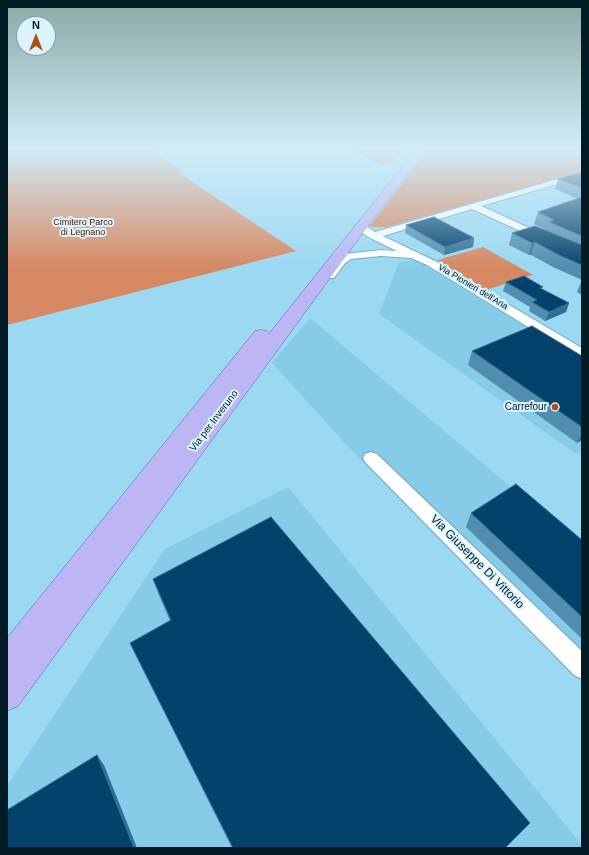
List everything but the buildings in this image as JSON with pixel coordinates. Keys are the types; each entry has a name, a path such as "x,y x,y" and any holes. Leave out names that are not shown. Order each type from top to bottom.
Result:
{"main road":[{"name":"Via per Inveruno","path":"7,662 271,322 379,188"},
{"name":"Via per Inveruno","path":"7,695 259,362 367,232 396,188"}],"street":[{"path":"367,232 474,206 535,188"},
{"path":"474,206 582,256"},
{"name":"Via Pionieri dell'Aria","path":"367,232 416,255 489,297 582,354"},
{"path":"259,362 274,348 341,261 348,256 381,253 416,255"},
{"name":"Via Giuseppe Di Vittorio","path":"371,458 582,667"}],"shaded area":[{"path":"416,260 582,361 582,451 576,454 379,314 399,262"},
{"path":"310,318 582,547 582,679 355,454 272,363"},
{"path":"288,487 582,845 582,848 7,848 7,786 165,549"}],"green space":[{"name":"Cimitero Parco di Legnano","path":"7,188 201,188 296,251 7,325"},
{"path":"399,188 523,188 387,227 369,227"},
{"path":"483,247 533,275 486,290 437,260"}],"place":[{"name":"Carrefour","path":"555,407"}]}
